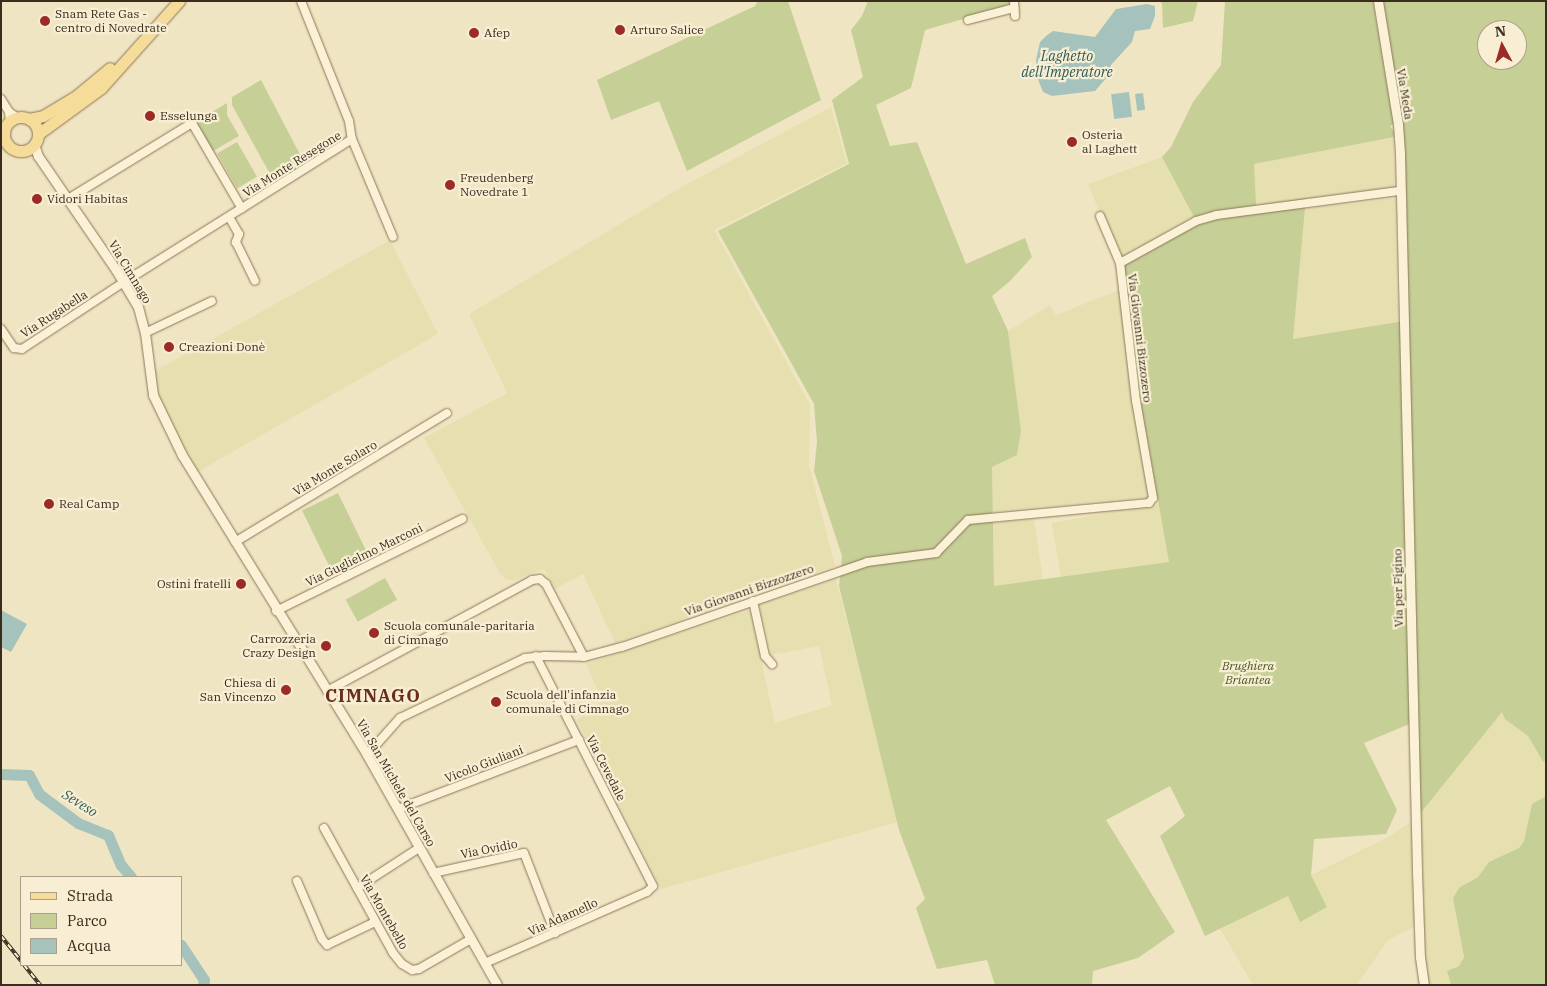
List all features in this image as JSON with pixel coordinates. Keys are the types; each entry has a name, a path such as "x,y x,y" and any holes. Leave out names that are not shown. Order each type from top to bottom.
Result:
{"main road":[{"path":"12,122 54,110 90,87 127,51 170,1"},
{"path":"12,122 5,145 18,151 34,146 101,88 179,1"},
{"path":"12,122 35,126 34,146"}],"street":[{"path":"301,1 350,121 352,139"},
{"name":"Via Meda","path":"1378,1 1398,124 1400,190"},
{"path":"968,20 1015,8"},
{"path":"1,100 12,122"},
{"path":"68,199 192,124 242,208"},
{"name":"Via Monte Resegone","path":"124,282 352,139 393,237"},
{"name":"Via Cimnago","path":"34,146 138,306 145,333 153,395 190,469"},
{"name":"Via Giovanni Bizzozero","path":"1153,498 1136,401 1120,263 1196,221 1217,215 1400,190"},
{"name":"Via per Figino","path":"1400,190 1417,872 1420,957 1424,985"},
{"path":"1100,216 1120,263"},
{"path":"229,217 239,234 236,242 255,281"},
{"name":"Via Rugabella","path":"1,329 14,348 22,349 124,282"},
{"path":"145,333 212,301"},
{"name":"Via Monte Solaro","path":"235,542 447,412"},
{"name":"Via San Michele del Carso","path":"190,469 367,754 497,985"},
{"name":"Via Giovanni Bizzozzero","path":"367,754 400,718 513,662 536,656 584,657 867,562 936,553 968,520 1149,504 1153,498"},
{"name":"Via Guglielmo Marconi","path":"276,610 462,519"},
{"path":"327,691 532,580 540,579 546,584 584,657"},
{"path":"753,601 765,656 772,664"},
{"name":"Via Cevedale","path":"536,656 651,879 653,886 651,890"},
{"name":"Vicolo Giuliani","path":"398,809 579,740"},
{"name":"Via Montebello","path":"324,828 375,922 393,953 402,964 412,970 425,967 471,939"},
{"path":"358,888 419,848"},
{"name":"Via Ovidio","path":"433,873 524,853 555,933"},
{"path":"297,881 322,939 327,945 375,922"},
{"name":"Via Adamello","path":"485,963 651,890"}],"shaded area":[{"path":"831,107 847,163 714,230 810,405 809,465 835,566 615,643 583,574 555,589 544,569 515,580 507,580 501,575 424,438 507,393 469,314 685,185"},
{"path":"1394,137 1394,189 1255,206 1254,164"},
{"path":"1162,157 1196,221 1120,263 1088,184"},
{"path":"1395,198 1398,322 1293,340 1305,209"},
{"path":"390,240 438,334 196,473 167,418 159,396 155,371"},
{"path":"1121,289 1150,497 992,512 992,467 1017,455 1021,431 1008,331 1050,305 1056,315"},
{"path":"1159,504 1169,562 1062,581 1052,523"},
{"path":"1034,519 1043,580 994,586 993,523"},
{"path":"836,579 898,822 661,889 577,720 602,701 586,664 750,610 775,723 832,705 819,646 771,655 759,605"},
{"path":"1502,711 1528,736 1542,762 1546,760 1546,796 1532,804 1524,841 1519,848 1489,862 1478,877 1467,882 1453,898 1464,957 1459,966 1447,971 1451,985 1428,985 1424,958 1419,815"},
{"path":"1412,821 1416,926 1388,940 1357,985 1253,985 1220,929 1288,896 1327,906 1311,875 1388,837"}],"green space":[{"path":"758,1 788,1 821,100 687,171 659,101 611,120 597,80 755,6"},
{"name":"Brughiera Briantea","path":"868,1 1010,1 1012,5 925,30 911,88 876,105 890,146 917,142 966,264 1025,238 1032,257 1010,281 992,296 1008,331 1021,431 1017,455 992,467 994,586 1169,562 1117,269 1199,223 1196,221 1162,157 1171,147 1193,102 1221,65 1225,1 1373,1 1394,124 1390,126 1395,133 1394,137 1254,164 1256,206 1306,198 1293,339 1404,321 1414,722 1364,743 1397,810 1386,834 1314,839 1311,875 1327,907 1300,922 1288,896 1205,936 1160,836 1185,816 1170,786 1106,820 1175,932 1138,958 1093,971 1092,985 995,985 987,960 937,969 916,908 925,899 899,830 839,586 842,556 814,471 817,442 814,404 718,231 849,164 832,100 863,77 851,30 862,16"},
{"path":"1158,1 1198,1 1193,21 1163,28 1162,3"},
{"path":"1380,1 1546,1 1546,760 1543,762 1528,736 1505,719 1502,712 1419,815 1403,176"},
{"path":"261,80 305,164 275,183 232,105 232,97"},
{"path":"227,103 227,115 239,136 213,151 196,122"},
{"path":"237,142 257,177 237,188 217,154"},
{"path":"338,493 368,555 332,573 302,511"},
{"path":"385,578 397,600 358,622 346,600"},
{"path":"1546,796 1546,985 1451,985 1447,971 1459,966 1464,957 1453,898 1460,887 1478,877 1489,862 1519,848 1524,841 1532,804"}],"water":[{"name":"Laghetto dell'Imperatore","path":"1147,4 1155,6 1155,16 1150,29 1135,31 1132,42 1111,65 1108,76 1095,91 1052,96 1043,92 1037,77 1036,60 1040,42 1046,36 1053,31 1095,37 1116,9"},
{"path":"1129,92 1132,117 1114,119 1111,94"},
{"path":"1143,93 1145,110 1137,111 1135,94"},
{"path":"1,610 27,624 11,652 1,647"}],"waterway":[{"name":"Seveso","path":"1,774 29,775 39,794 78,823 108,835 121,865 130,876"},
{"name":"Seveso","path":"182,947 204,980 203,985"}],"railway":[{"path":"1,936 20,960"},
{"path":"25,966 40,985"}],"place":[{"name":"Snam Rete Gas - centro di Novedrate","path":"45,21"},
{"name":"Arturo Salice","path":"620,30"},
{"name":"Afep","path":"474,33"},
{"name":"Esselunga","path":"150,116"},
{"name":"Osteria al Laghett","path":"1072,142"},
{"name":"Freudenberg Novedrate 1","path":"450,185"},
{"name":"Vidori Habitas","path":"37,199"},
{"name":"Creazioni Donè","path":"169,347"},
{"name":"Real Camp","path":"49,504"},
{"name":"Ostini fratelli","path":"241,584"},
{"name":"Scuola comunale-paritaria di Cimnago","path":"374,633"},
{"name":"Carrozzeria Crazy Design","path":"326,646"},
{"name":"Chiesa di San Vincenzo","path":"286,690"},
{"name":"Scuola dell'infanzia comunale di Cimnago","path":"496,702"}],"district":[{"name":"CIMNAGO","path":"373,696"}]}
